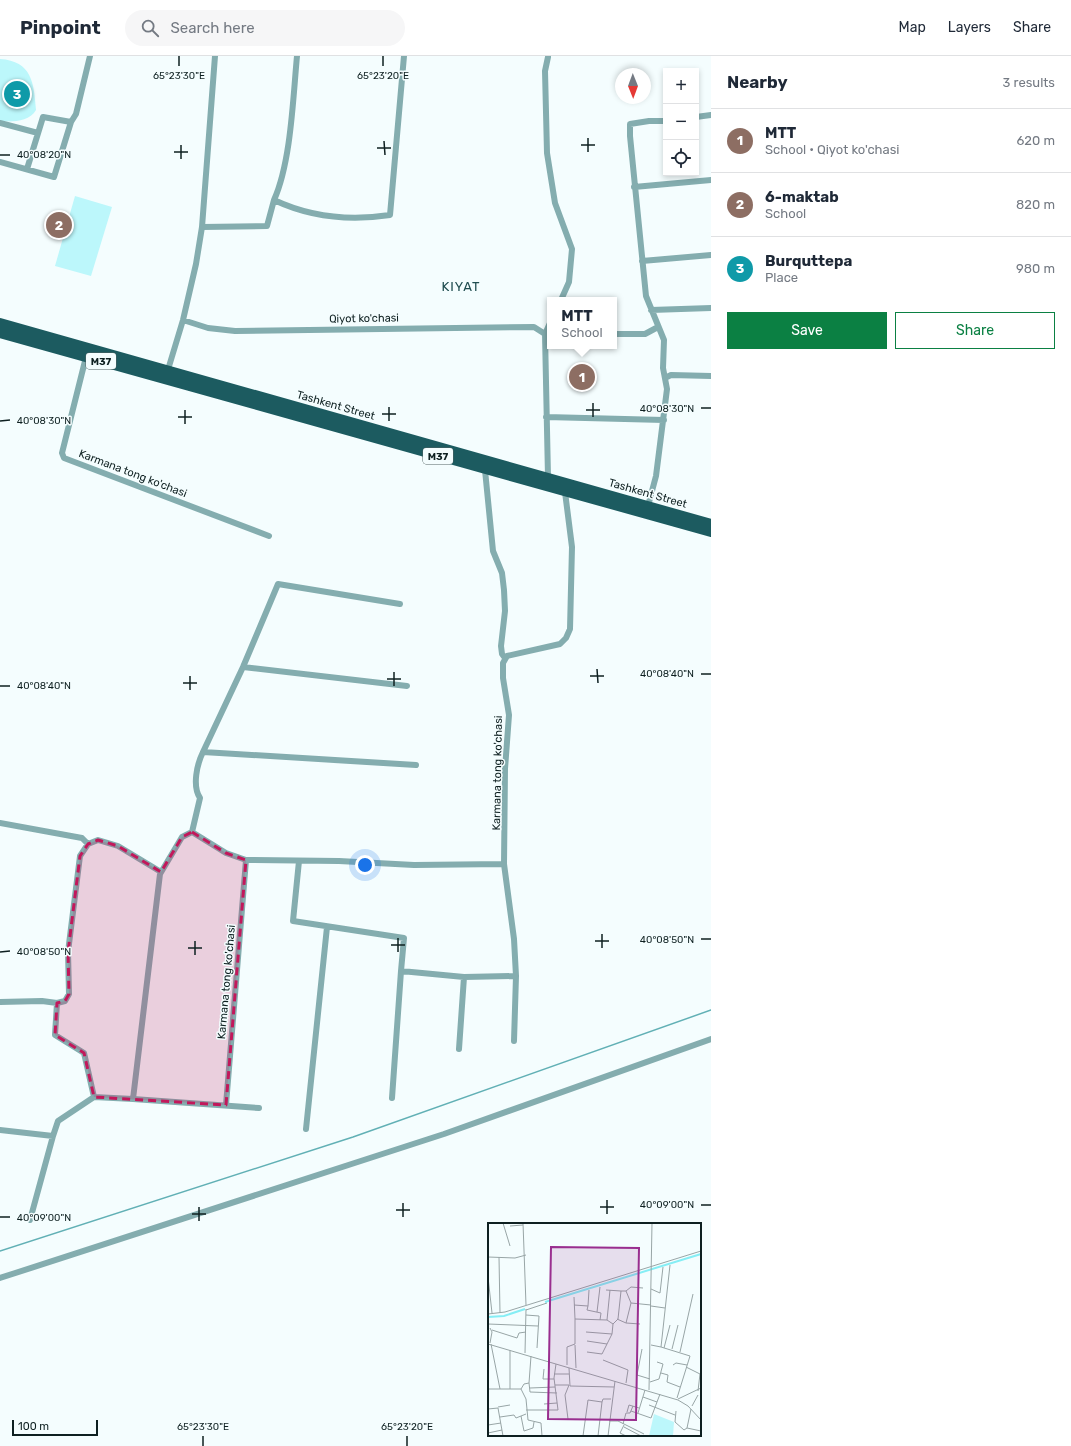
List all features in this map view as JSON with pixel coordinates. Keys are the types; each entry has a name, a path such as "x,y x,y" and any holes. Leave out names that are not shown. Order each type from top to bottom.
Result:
{"highway":[{"name":"Tashkent Street","path":"0,323 167,375 485,470 711,532"},
{"name":"M37","path":"0,333 86,357 167,375"},
{"name":"Tashkent Street","path":"167,375 548,477 711,524"}],"street":[{"path":"0,162 54,178 71,122 76,114 90,56"},
{"path":"167,375 183,320 196,264 202,227 215,56"},
{"path":"202,227 267,226 274,200 280,186 287,146 296,56"},
{"path":"274,200 293,209 317,215 371,218 390,215 404,56"},
{"path":"548,57 545,71 547,153 555,203 572,248 569,282 562,297"},
{"path":"699,117 711,115"},
{"path":"27,169 43,117 71,122"},
{"path":"648,506 656,476 667,389 664,378 664,340 646,296 634,187 630,124 648,121 663,121"},
{"path":"0,123 38,133"},
{"path":"634,187 711,180"},
{"path":"642,261 711,255"},
{"path":"651,310 711,308"},
{"name":"Qiyot ko'chasi","path":"183,320 208,328 235,331 534,327 547,334"},
{"path":"617,334 645,334 658,327"},
{"path":"547,334 546,417 548,477"},
{"name":"Karmana tong ko'chasi","path":"86,357 62,453 64,458 269,536"},
{"path":"664,378 671,375 711,376"},
{"path":"546,417 664,420"},
{"name":"Karmana tong ko'chasi","path":"485,470 493,552 503,579 505,611 501,646 502,654 505,658 503,678 509,715 505,769 504,864 514,939 516,976 514,1041"},
{"path":"505,658 506,656 560,644 568,634 571,598 572,547 565,492"},
{"path":"192,832 200,798 197,794 196,783 199,759 243,667 278,584 400,604"},
{"path":"243,667 407,686"},
{"path":"203,752 416,765"},
{"path":"0,823 82,838 88,844"},
{"path":"192,832 226,853 246,860 339,861 414,865 504,864"},
{"path":"133,1098 161,872 182,837 192,832"},
{"path":"0,1002 42,1000 57,1003 65,1001 69,994 68,952 79,863 80,856 88,844 98,840 118,846 161,872"},
{"name":"Karmana tong ko'chasi","path":"226,1105 246,860"},
{"path":"298,861 292,921 404,938 392,1098"},
{"path":"306,1129 327,927"},
{"path":"401,971 464,977 516,976"},
{"path":"459,1049 464,977"},
{"path":"57,1003 55,1035 84,1053 94,1097"},
{"path":"0,1278 444,1134 711,1039"},
{"path":"30,1220 58,1121 94,1097 133,1098 259,1108"},
{"path":"0,1130 54,1136"}],"highlighted area":[{"path":"192,832 226,853 246,860 226,1105 94,1097 84,1053 55,1035 57,1003 65,1001 69,994 68,952 80,856 88,844 98,840 118,846 161,872 182,837"}],"shaded area":[{"path":"0,59 19,64 29,75 34,91 36,110 25,119 0,121"},
{"path":"75,196 112,207 91,276 55,266"}],"waterway":[{"path":"0,1251 353,1137 711,1010"}],"place":[{"name":"Burquttepa","path":"17,94"},
{"name":"6-maktab","path":"59,225"},
{"name":"MTT","path":"582,377"}],"district":[{"name":"KIYAT","path":"461,286"}]}
